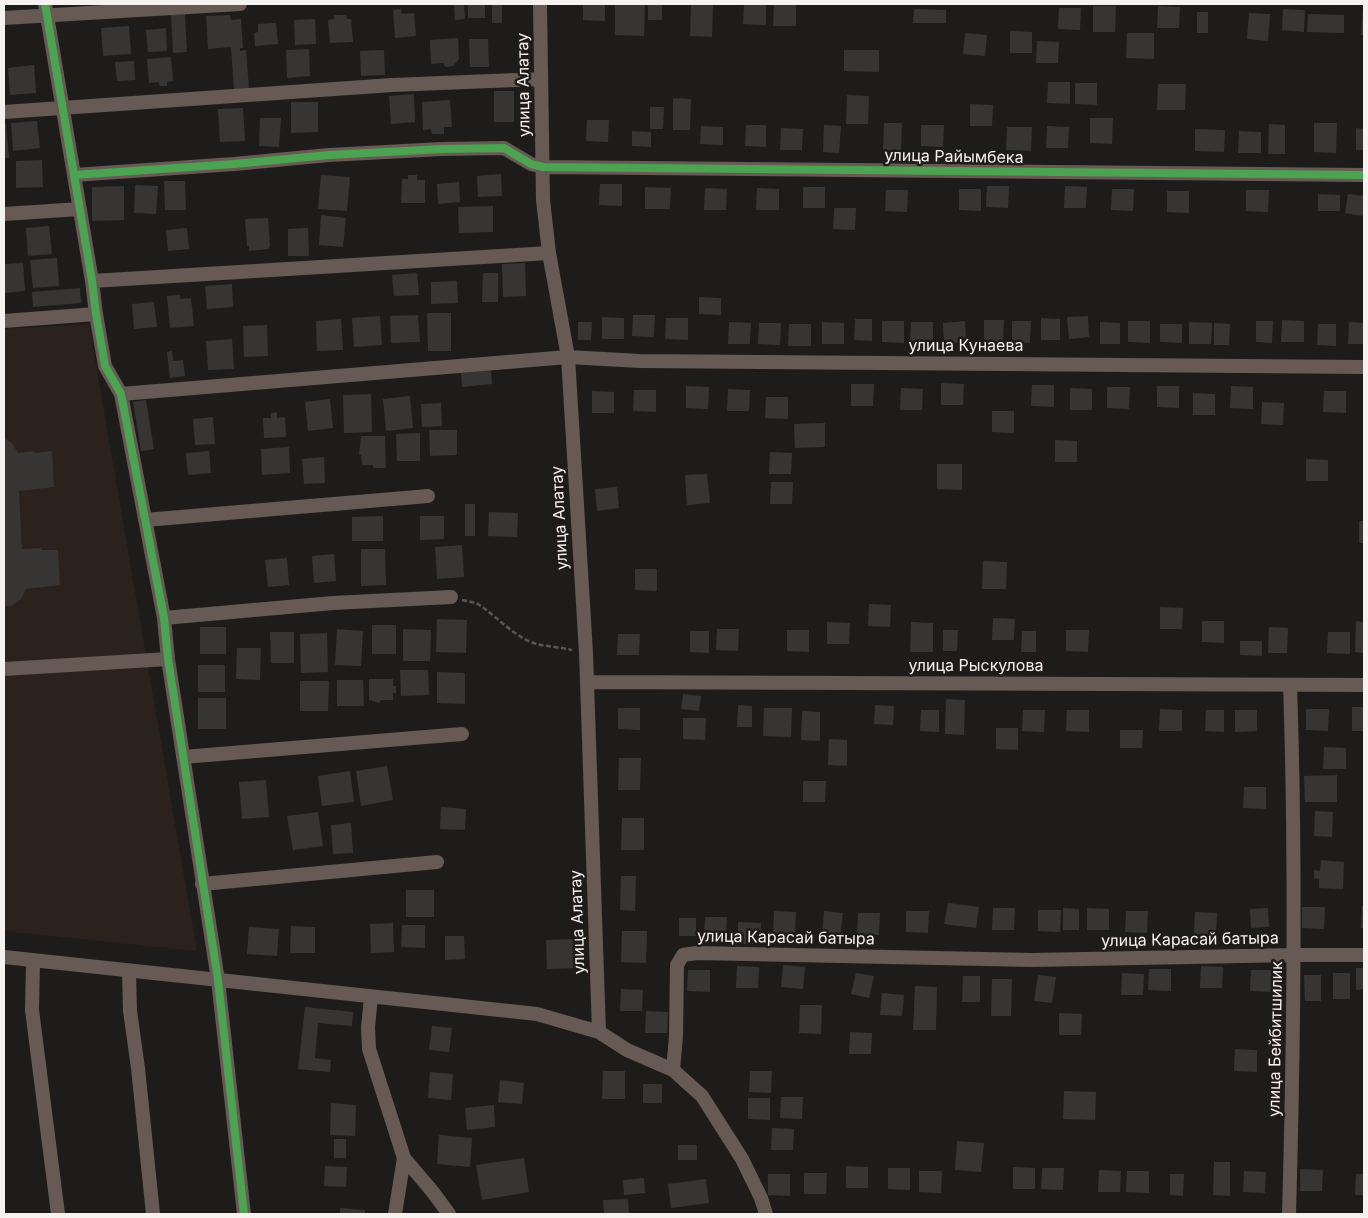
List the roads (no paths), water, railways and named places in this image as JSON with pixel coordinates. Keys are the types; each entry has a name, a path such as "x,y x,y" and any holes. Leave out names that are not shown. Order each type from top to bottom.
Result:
{"street":[{"path":"4,18 46,9 240,4"},
{"name":"улица Алатау","path":"540,4 543,200 549,253 568,357 586,653 599,1032"},
{"path":"46,9 105,366 121,394 164,618 168,659 218,980 244,1214"},
{"path":"4,112 392,85 541,79"},
{"path":"74,175 234,164 328,155 504,148 532,164 543,167"},
{"name":"улица Райымбека","path":"543,167 1364,175"},
{"path":"4,214 80,209"},
{"path":"92,281 549,253"},
{"path":"4,321 96,314"},
{"name":"улица Кунаева","path":"121,394 568,357 640,361 1364,367"},
{"path":"145,520 428,496"},
{"path":"164,618 333,604 451,598"},
{"path":"4,669 168,659"},
{"name":"улица Рыскулова","path":"587,682 1364,685"},
{"name":"улица Бейбитшилик","path":"1289,1214 1295,955 1294,774 1290,685"},
{"path":"183,757 462,734"},
{"path":"202,884 437,862"},
{"name":"улица Карасай батыра","path":"673,1070 676,1036 677,965 683,955 707,953 1032,960 1364,955"},
{"path":"4,957 537,1014 599,1032 627,1050 673,1070 702,1096 742,1160 761,1198 766,1214"},
{"path":"33,960 32,1010 58,1214"},
{"path":"129,971 130,1011 138,1068 153,1214"},
{"path":"370,997 369,1049 404,1158 449,1214"},
{"path":"395,1214 404,1158"}]}
